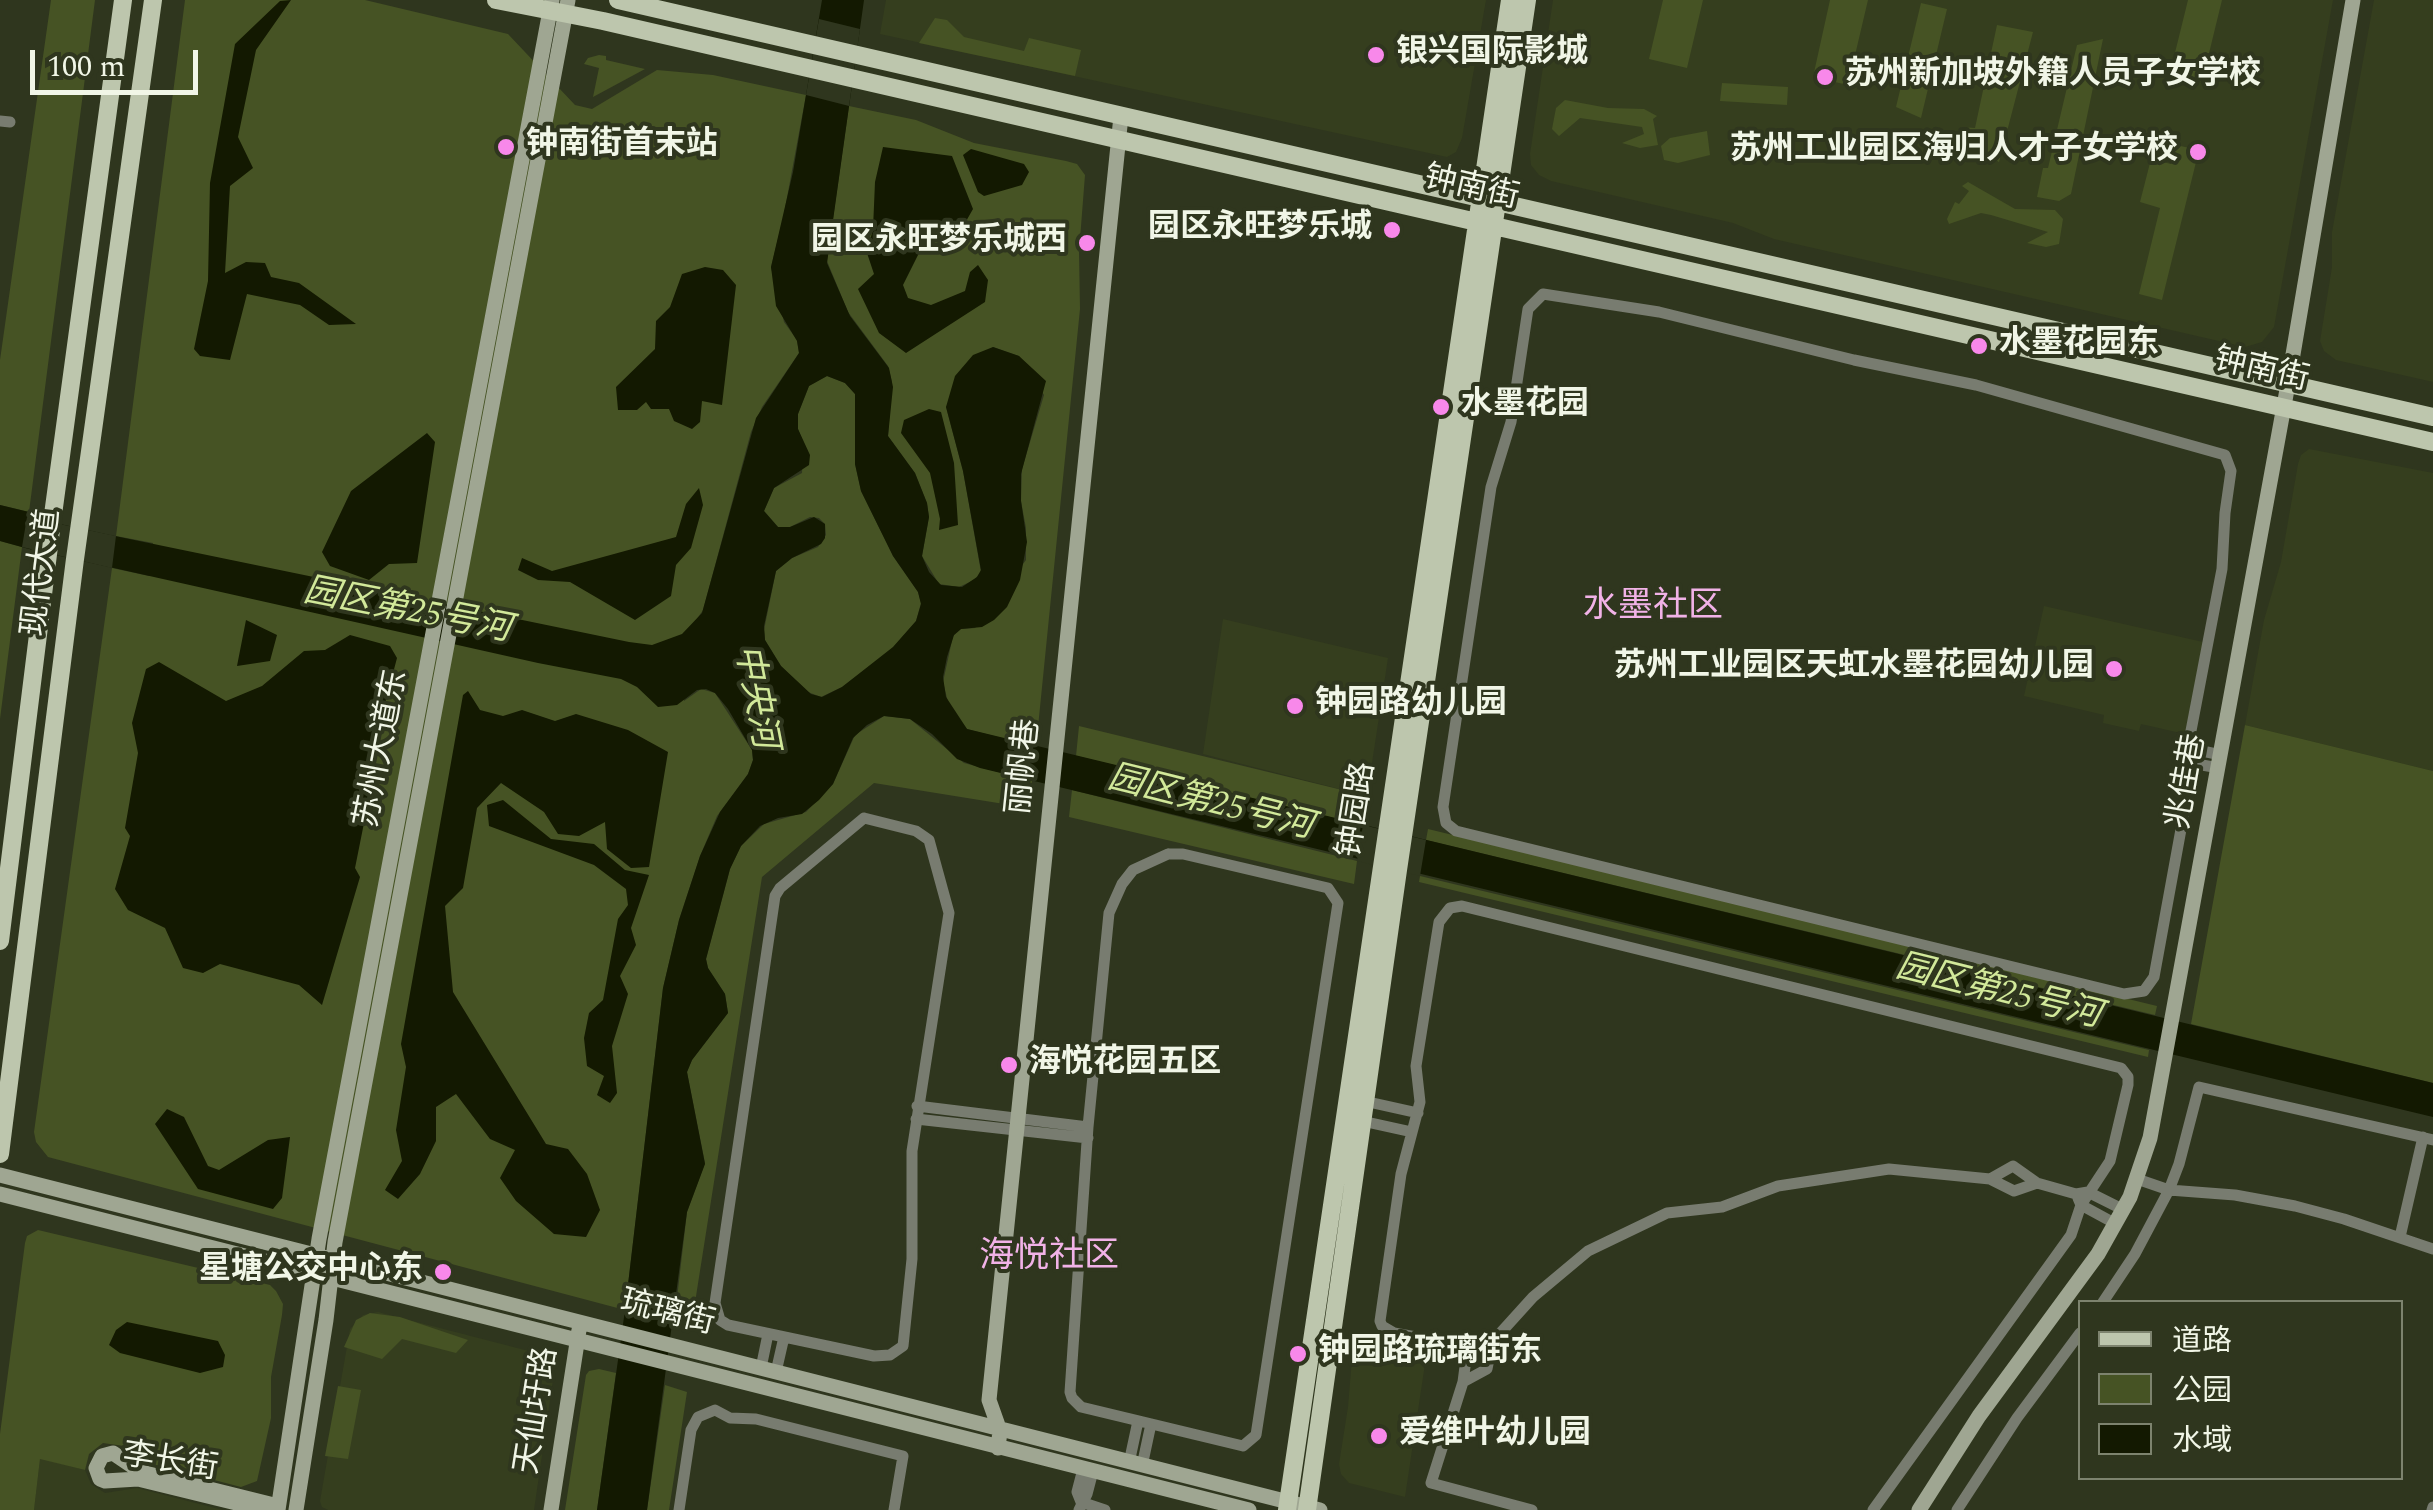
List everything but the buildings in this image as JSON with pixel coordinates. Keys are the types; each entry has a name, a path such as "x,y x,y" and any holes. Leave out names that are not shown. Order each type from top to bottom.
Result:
{"main road":[{"name":"现代大道","path":"0,942 123,0"},
{"name":"现代大道","path":"0,1154 79,528 153,0"},
{"name":"钟南街","path":"496,0 558,6 1119,141 2433,442"},
{"name":"钟南街","path":"618,0 2433,417"},
{"name":"钟园路","path":"1489,200 1510,0"},
{"name":"钟园路","path":"1287,1506 1389,868 1485,224 1527,0"},
{"name":"兆佳巷","path":"1918,1510 1978,1416 2084,1275 2120,1218 2150,1138 2288,384 2352,0"},
{"name":"苏州大道东","path":"274,1509 322,1275 558,6"},
{"name":"丽帆巷","path":"999,1439 989,1400 1119,141 1117,115"},
{"name":"钟园路","path":"1312,1509 1362,1121 1389,868"},
{"name":"琉璃街","path":"0,1174 768,1370 999,1439 1088,1470 1249,1510"},
{"name":"琉璃街","path":"0,1194 668,1363 970,1431"},
{"name":"苏州大道东","path":"296,1510 326,1320 322,1275"},
{"name":"天仙圩路","path":"552,1510 580,1321"},
{"path":"970,1431 989,1400"},
{"name":"琉璃街","path":"999,1439 1136,1464 1287,1506 1312,1509"},
{"name":"李长街","path":"113,1453 141,1472 274,1509 138,1480 105,1481 96,1468 102,1456 113,1453"}],"street":[{"path":"1550,294 1659,312 1854,360 1976,384 2225,455 2232,471 2222,569 2188,748 2188,791 2154,977 2144,991 2132,995 1450,828 1443,816 1443,806 1491,487 1511,422 1532,303 1550,294"},
{"path":"2188,748 2220,761"},
{"path":"2185,762 2220,761"},
{"path":"864,818 924,834 933,848 949,905 917,1112 912,1151 912,1259 901,1350 874,1356 720,1320 715,1303 776,896 780,888 864,818"},
{"path":"1184,854 1333,892 1338,903 1256,1435 1248,1444 1238,1446 1076,1404 1070,1392 1088,1132 1109,913 1122,884 1134,870 1156,858 1184,854"},
{"path":"1466,1359 1438,1341 1394,1334 1380,1321 1402,1174 1418,1113 1416,1066 1438,922 1446,910 1462,906 2121,1068 2128,1077 2128,1085 2110,1161 2082,1197 2071,1235 1873,1510"},
{"path":"2105,1300 2169,1190 2179,1164 2194,1094 2202,1086 2428,1138 2400,1237"},
{"path":"1364,1102 1418,1113"},
{"path":"917,1112 1088,1132"},
{"path":"1362,1121 1412,1132"},
{"path":"1990,1179 2013,1166 2037,1183 2082,1197 2120,1218"},
{"path":"1466,1359 1484,1350 1567,1266 1604,1241 1667,1213 1722,1208 1778,1186 1889,1168 1990,1179 2014,1191 2037,1183"},
{"path":"2137,1179 2169,1190 2236,1195 2295,1206 2433,1249"},
{"path":"768,1334 768,1370"},
{"path":"1956,1510 2078,1336"},
{"path":"768,1370 784,1338"},
{"path":"1463,1382 1487,1368 1484,1350"},
{"path":"1466,1359 1463,1382 1431,1484 1532,1510"},
{"path":"680,1510 691,1430 698,1417 715,1410 730,1418 756,1419 903,1456 894,1510"},
{"path":"1136,1464 1145,1423"},
{"path":"1088,1470 1077,1492 1080,1506 1105,1510"}],"shaded area":[{"path":"886,0 1486,0 1462,138 1456,152 1447,157 880,34"},
{"name":"苏州新加坡外籍人员子女学校","path":"1553,0 2333,0 2274,327 2262,342 2245,347 1774,239 1733,223 1551,181 1531,165 1530,154"},
{"path":"2374,0 2433,0 2433,382 2336,360 2324,351 2320,341 2332,267 2332,232"},
{"path":"2309,449 2433,473 2433,771 2245,725 2298,464"},
{"name":"苏州工业园区天虹水墨花园幼儿园","path":"2044,606 2203,642 2185,734 2141,724 2139,731 2103,723 2104,715 2024,696"},
{"name":"钟园路幼儿园","path":"1223,619 1388,658 1367,796 1203,754"},
{"path":"378,1312 548,1356 554,1373 534,1510 322,1507 350,1329 363,1315"},
{"name":"爱维叶幼儿园","path":"1354,1334 1428,1344 1405,1497 1349,1483 1341,1474"},
{"path":"40,1458 85,1470 91,1484 105,1493 137,1488 223,1510 34,1510"}],"green space":[{"path":"51,0 95,0 29,512 0,505 0,360"},
{"path":"185,0 365,0 508,34 575,105 592,109 657,70 713,75 806,95 771,267 784,322 797,340 799,353 762,407 751,432 703,610 690,629 684,701 701,689 715,693 752,750 753,760 748,774 717,816 700,856 663,988 625,1310 48,1157 36,1142 34,1132 112,568 149,576 153,543 116,536"},
{"path":"1663,0 1703,0 1687,68 1649,59"},
{"path":"1830,0 1868,0 1848,85 1813,77"},
{"path":"2188,0 2222,0 2202,82 2170,73"},
{"path":"1921,3 1947,9 1921,118 1896,107"},
{"path":"935,18 947,20 964,37 1024,51 1029,38 1081,50 1075,76 919,43"},
{"path":"1997,25 2033,32 1999,162 1959,137 1961,127 1975,128"},
{"path":"2103,39 2071,194 2059,201 2037,197 2043,168 2048,168 2077,45"},
{"path":"599,55 645,69 593,97 599,68 584,64 588,58"},
{"path":"1722,83 1788,87 1787,105 1720,101"},
{"path":"1565,100 1608,108 1644,109 1657,116 1653,119 1658,145 1640,148 1622,143 1644,134 1642,127 1580,118 1559,136 1552,129 1556,108"},
{"path":"849,106 916,120 974,143 1077,164 1085,175 1079,252 1080,309 1036,747 967,729 949,706 943,682 953,636 961,629 975,628 1026,560 1022,469 1044,395 1019,356 993,347 946,407 963,471 981,572 959,587 939,584 922,556 929,517 927,503 915,473 888,436 892,382 888,366 848,312 827,261"},
{"path":"1707,131 1710,155 1678,163 1664,160 1661,146 1670,138"},
{"path":"2176,145 2199,150 2162,300 2139,294 2160,208 2140,202 2151,159 2171,164"},
{"path":"1968,182 2015,209 2055,210 2063,219 2059,244 2046,247 2027,243 2048,232 1981,213 1949,224 1947,219 1955,202 1959,204 1969,191 1962,186"},
{"path":"827,376 845,383 855,394 855,464 861,491 921,603 916,621 890,651 842,687 821,697 808,692 781,666 765,640 764,630 776,571 792,558 818,547 826,535 825,524 810,517 790,527 778,527 764,511 774,488 802,473 803,442 798,414 809,386"},
{"path":"0,541 22,547 0,719"},
{"path":"884,716 910,719 964,763 1032,781 1029,808 874,783 762,877 691,1328 674,1324 687,1212 705,1163 687,1072 728,1013 725,994 706,959 730,869 741,846 764,824 806,812 833,784 855,735"},
{"path":"2245,725 2433,771 2433,1083 2191,1024"},
{"path":"1079,726 1367,796 1363,825 1076,756"},
{"path":"1072,790 1357,861 1354,884 1069,817"},
{"path":"1428,829 2157,1006 2155,1015 1426,840"},
{"path":"1420,876 2149,1050 2148,1057 1419,882"},
{"path":"38,1230 270,1285 276,1291 283,1304 282,1315 271,1377 271,1418 257,1481 241,1487 145,1462 124,1446 103,1443 89,1454 85,1470 40,1459 34,1510 0,1510 0,1434 25,1243 27,1236"},
{"path":"370,1313 400,1317 468,1340 456,1353 402,1339 382,1359 344,1347 356,1320"},
{"path":"599,1369 616,1373 597,1510 565,1510 586,1375"},
{"path":"665,1385 687,1392 669,1510 647,1510"},
{"path":"338,1386 361,1390 348,1459 325,1456"}],"water":[{"path":"291,0 256,50 238,137 253,168 230,186 225,273 246,262 265,263 271,277 299,283 356,324 329,325 300,305 247,294 230,360 200,356 194,349 208,281 210,183 235,44 280,1"},
{"path":"822,0 864,0 827,263 850,316 889,368 893,387 888,436 915,473 927,503 929,517 922,556 941,585 962,587 981,570 963,471 946,407 955,376 973,355 993,347 1019,356 1046,381 1021,474 1027,542 1020,580 1007,607 994,620 982,627 961,629 954,635 947,657 943,677 946,697 967,729 2433,1083 2433,1117 980,768 957,759 910,719 884,716 853,738 833,784 819,800 802,814 760,826 741,846 730,869 706,959 725,994 728,1013 687,1072 705,1164 687,1212 647,1510 597,1510 663,988 700,856 720,812 748,774 753,760 752,750 728,709 715,693 706,689 697,690 677,705 658,707 637,687 621,679 0,541 0,505 29,512 28,517 110,535 629,642 652,645 682,634 702,613 756,418 799,353 797,341 776,306 771,267 793,172","holes":["827,376 845,383 855,394 855,464 861,491 921,604 916,621 893,647 842,687 822,697 811,694 781,666 765,640 764,626 776,571 821,544 825,524 814,517 790,527 778,527 764,511 774,488 809,465 810,455 798,429 798,414 809,386"]},
{"path":"883,147 952,156 973,209 965,223 944,221 930,231 903,285 908,298 931,305 965,291 970,272 978,265 988,280 985,302 906,353 879,333 858,289 874,274 867,253"},
{"path":"971,149 1024,164 1029,172 1022,185 984,196 978,192 963,155"},
{"path":"705,267 723,270 736,285 722,405 702,401 700,422 692,429 674,421 669,409 651,409 646,402 637,410 618,410 616,387 655,349 656,321 670,307 682,274"},
{"path":"929,409 941,412 954,463 958,525 939,530 930,473 901,433 904,420"},
{"path":"427,433 435,442 417,563 389,564 369,580 330,566 322,552 351,491"},
{"path":"699,488 703,505 691,548 676,565 671,596 635,620 570,582 538,580 518,570 522,558 552,571 676,537 686,504"},
{"path":"246,620 277,635 270,661 237,666"},
{"path":"350,635 390,646 397,658 369,764 374,773 355,868 360,877 322,1005 299,985 220,964 203,973 183,968 165,928 128,910 115,889 130,836 125,828 138,753 132,723 146,669 159,662 226,701 262,686 304,651 325,650"},
{"path":"468,691 480,710 503,716 522,710 555,721 576,714 628,730 668,752 649,867 631,868 607,849 605,822 579,836 558,834 544,812 501,783 477,808 463,888 445,906 453,992 546,1144 568,1149 587,1174 600,1210 586,1237 554,1234 516,1201 500,1178 515,1150 490,1139 456,1094 436,1107 436,1141 420,1174 398,1199 385,1190 402,1161 396,1130 406,1067 401,1044 463,695"},
{"path":"503,800 551,839 594,844 625,870 649,875 631,928 636,945 620,976 628,994 612,1046 617,1093 610,1103 597,1095 604,1076 587,1066 584,1038 589,1013 603,1000 618,919 628,905 626,889 594,865 489,826 487,805"},
{"path":"167,1109 184,1117 208,1166 219,1170 268,1140 290,1137 282,1198 273,1209 198,1189 155,1124"},
{"path":"127,1322 218,1341 225,1355 223,1367 200,1373 120,1353 109,1345 116,1330"}],"pier":[{"path":"819,19 860,29 849,106 806,95"},
{"path":"27,517 116,536 112,568 22,547"},
{"path":"1363,825 1426,840 1420,876 1357,861"}],"place":[{"name":"银兴国际影城","path":"1376,55"},
{"name":"苏州新加坡外籍人员子女学校","path":"1825,77"},
{"name":"钟南街首末站","path":"506,147"},
{"name":"苏州工业园区海归人才子女学校","path":"2198,152"},
{"name":"园区永旺梦乐城","path":"1392,230"},
{"name":"园区永旺梦乐城西","path":"1087,243"},
{"name":"水墨花园东","path":"1979,346"},
{"name":"水墨花园","path":"1441,407"},
{"name":"苏州工业园区天虹水墨花园幼儿园","path":"2114,669"},
{"name":"钟园路幼儿园","path":"1295,706"},
{"name":"海悦花园五区","path":"1009,1065"},
{"name":"星塘公交中心东","path":"443,1272"},
{"name":"钟园路琉璃街东","path":"1298,1354"},
{"name":"爱维叶幼儿园","path":"1379,1436"}],"district":[{"name":"水墨社区","path":"1653,609"},
{"name":"海悦社区","path":"1049,1259"}],"water label":[{"name":"园区第25号河","path":"407,613"},
{"name":"中央河","path":"753,697"},
{"name":"园区第25号河","path":"1210,805"},
{"name":"园区第25号河","path":"1998,994"}]}
